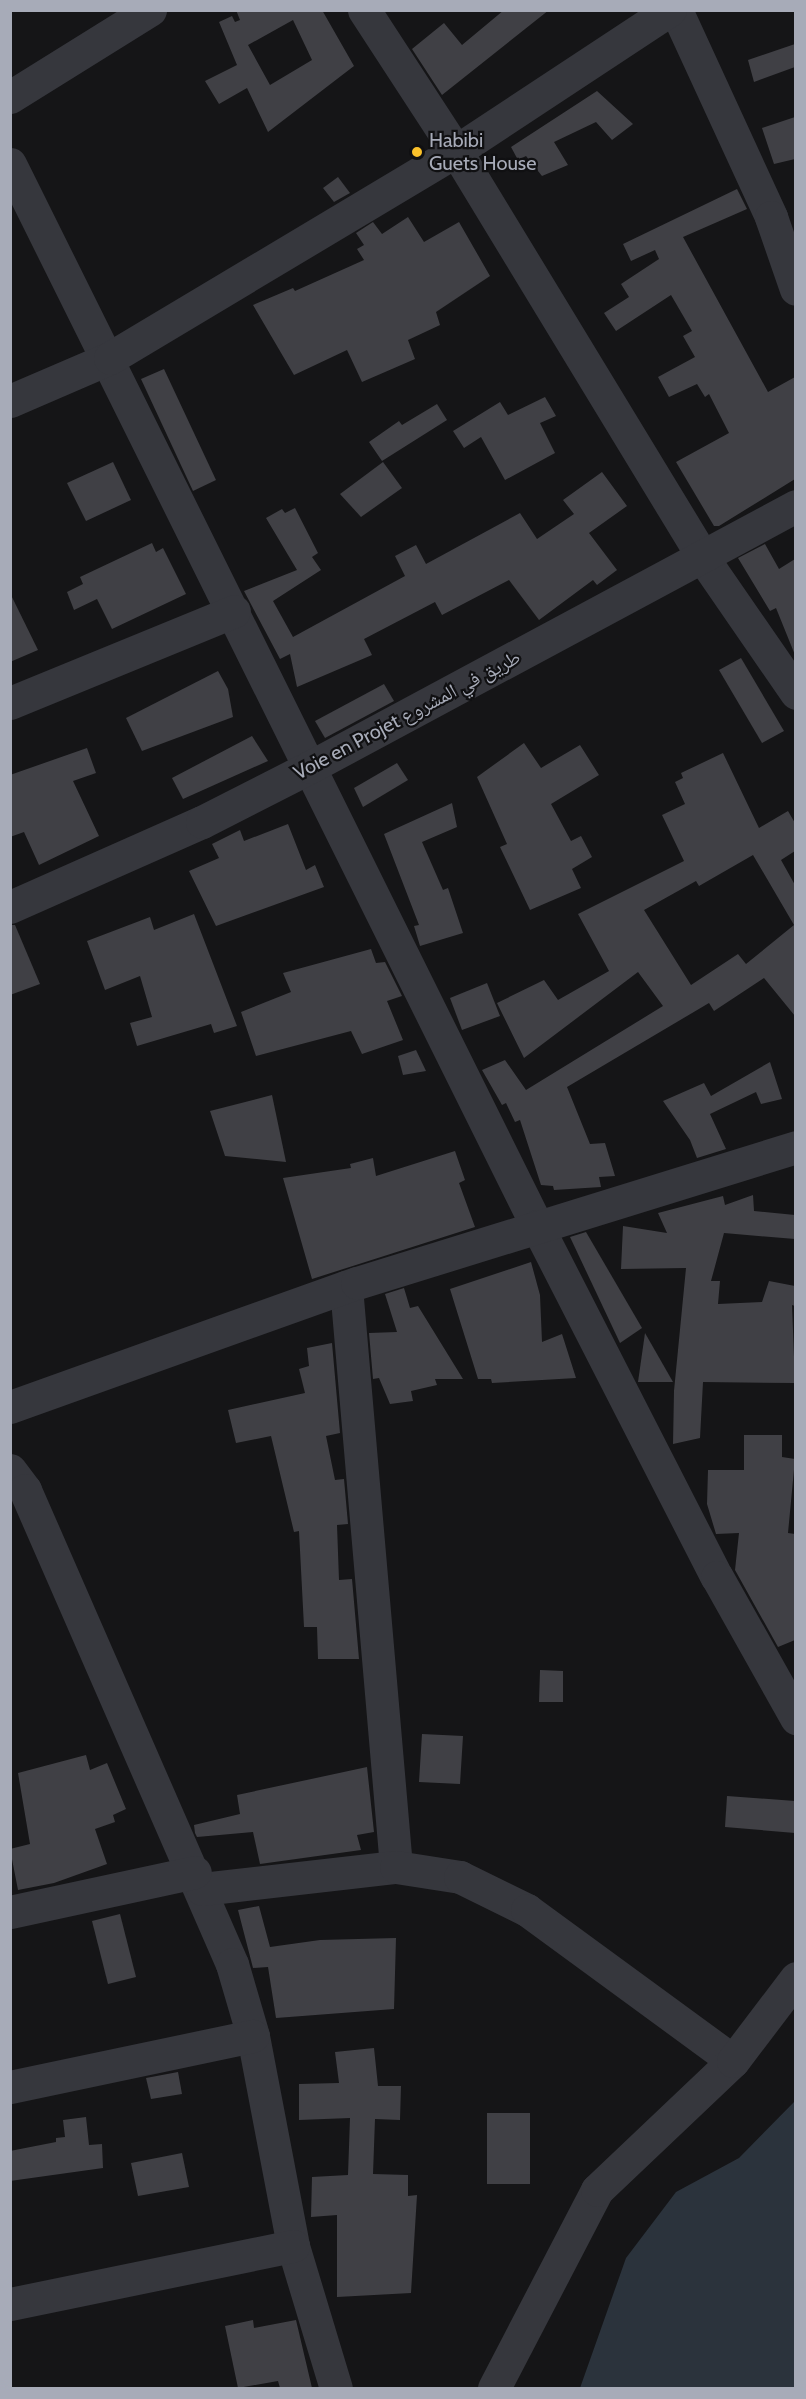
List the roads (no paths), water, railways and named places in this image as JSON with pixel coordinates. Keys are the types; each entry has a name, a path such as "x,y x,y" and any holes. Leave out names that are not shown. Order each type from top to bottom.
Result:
{"street":[{"path":"10,96 150,10"},
{"path":"364,10 456,151 703,558 795,693"},
{"path":"10,401 110,358 456,151 670,10"},
{"path":"676,10 771,217 795,289"},
{"path":"10,164 110,358 537,1226 717,1577 795,1718"},
{"name":"Voie en Projet طريق في المشروع","path":"10,907 202,822 310,767 703,558 795,506"},
{"path":"10,703 234,611"},
{"path":"10,1407 346,1287 795,1147"},
{"path":"346,1287 396,1867"},
{"path":"10,1470 25,1490 147,1773 198,1880 232,1964 253,2036 293,2246 336,2388"},
{"path":"10,1912 198,1880 396,1867 459,1877 527,1910 733,2061"},
{"path":"494,2388 597,2190 733,2061 795,1978"},
{"path":"10,2087 253,2036"},
{"path":"10,2304 293,2246"}],"place":[{"name":"Habibi Guets House","path":"417,152"}]}
